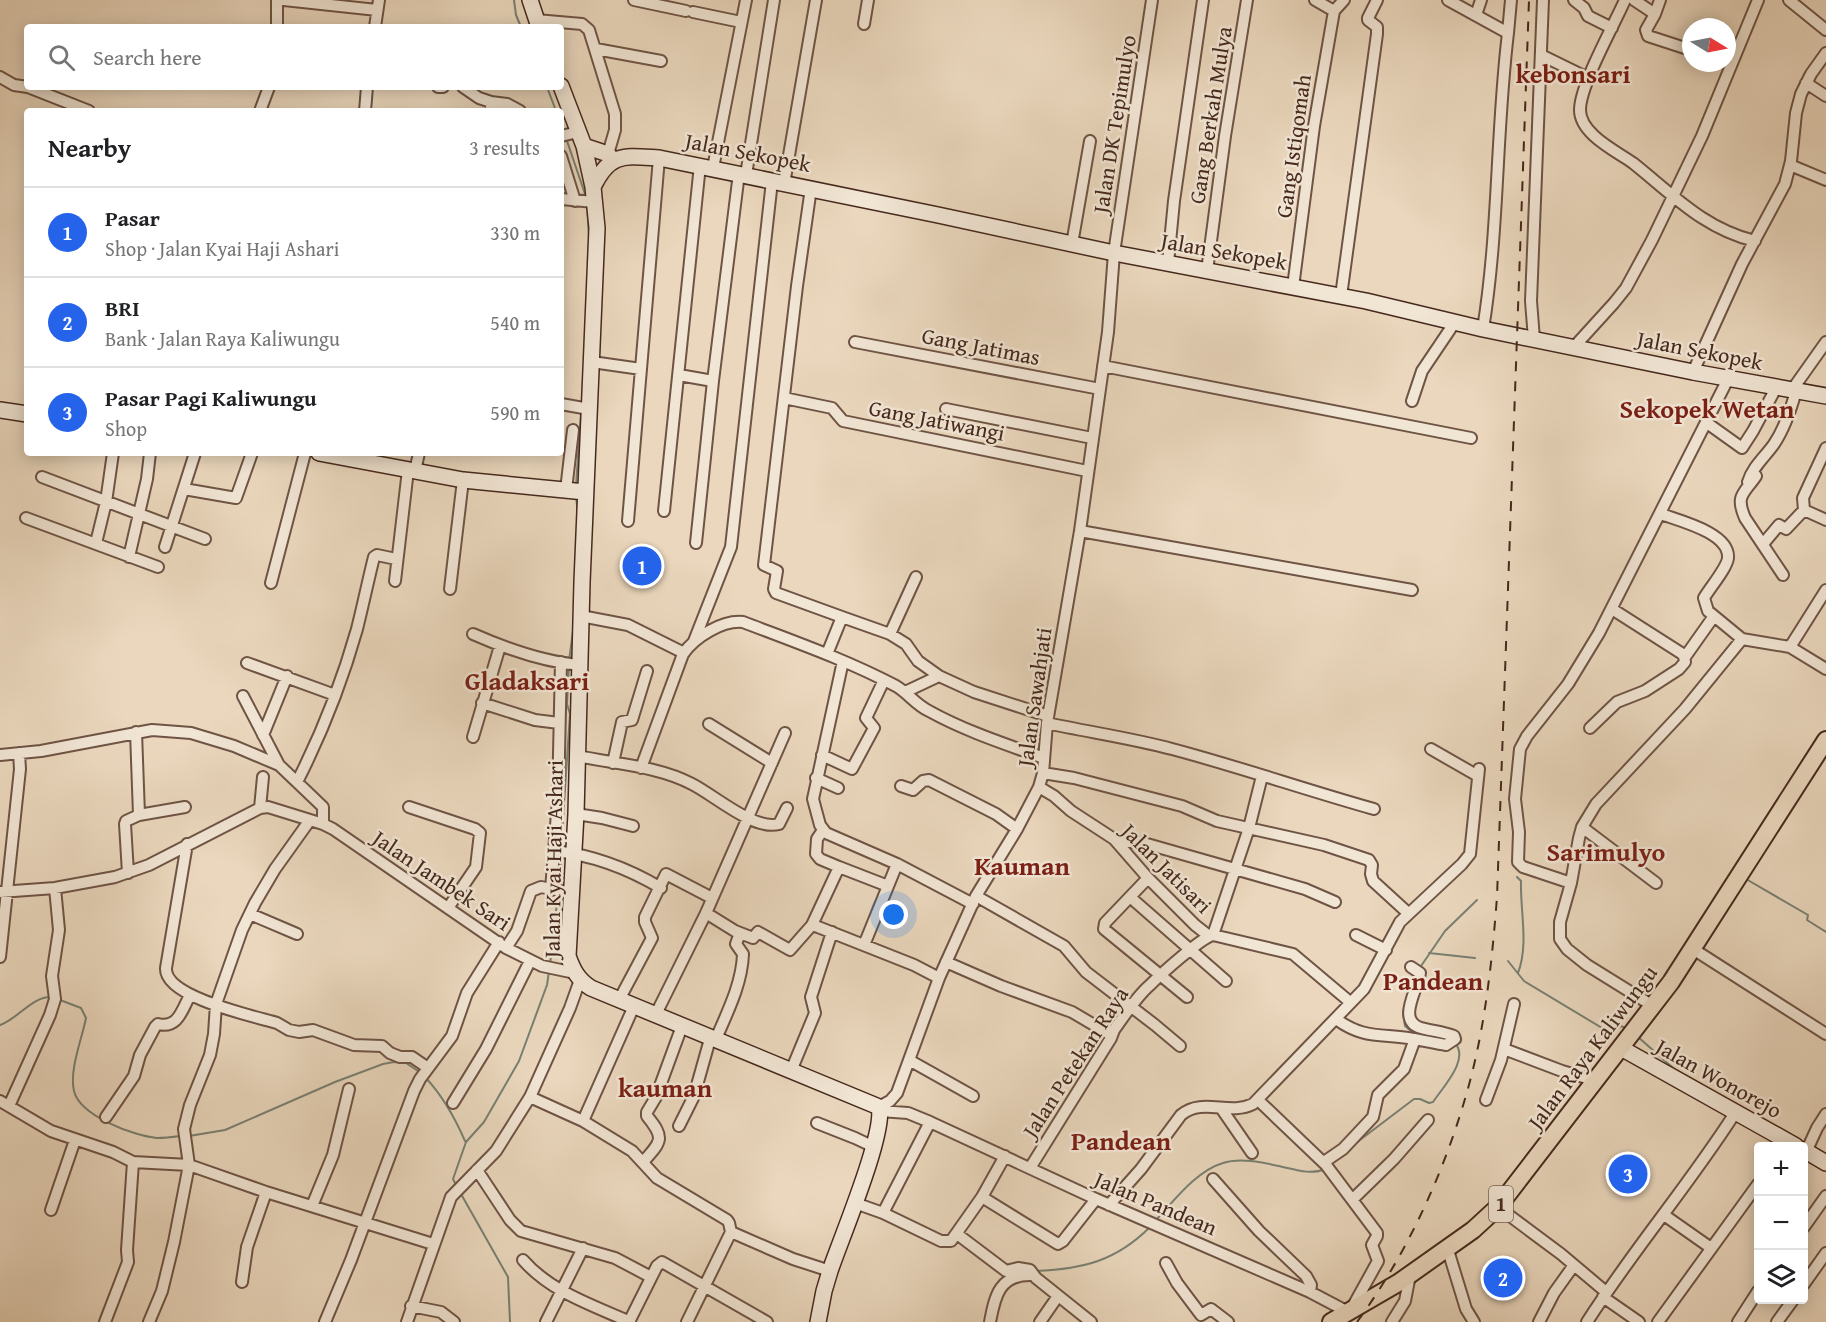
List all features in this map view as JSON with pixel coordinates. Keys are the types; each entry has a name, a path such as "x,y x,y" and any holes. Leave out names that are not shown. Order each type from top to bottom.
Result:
{"main road":[{"path":"530,0 537,24"},
{"name":"Jalan Kyai Haji Ashari","path":"562,90 597,248 592,362 585,387 574,491 581,616 569,663 578,756 570,853 568,956 577,976 591,988 880,1109"},
{"path":"572,137 610,157 586,198"},
{"name":"Jalan Sekopek","path":"610,157 659,158 1114,253 1168,263 1208,263 1293,286 1455,322 1484,322 1534,339 1728,379 1826,396"},
{"path":"0,410 24,414"},
{"path":"338,456 464,480 574,491"},
{"name":"Jalan Raya Kaliwungu","path":"1331,1322 1380,1295 1410,1275 1473,1230 1498,1207 1594,1080 1699,953 1826,740"},
{"name":"Jalan Wonorejo","path":"1628,1039 1735,1113 1790,1142"},
{"path":"818,1322 830,1271 874,1147 880,1109"},
{"name":"Jalan Wonorejo","path":"1808,1152 1826,1162"}],"street":[{"path":"277,0 277,24"},
{"path":"284,0 378,5 375,24"},
{"path":"634,0 741,22"},
{"path":"664,511 679,375 707,167 747,0"},
{"path":"696,543 713,381 742,174 774,0"},
{"path":"641,768 684,653 694,641 731,547 778,183 816,0"},
{"path":"864,24 868,0"},
{"name":"Jalan DK Tepimulyo","path":"1114,253 1152,0"},
{"path":"1168,263 1174,201 1203,0"},
{"name":"Gang Berkah Mulya","path":"1208,263 1225,136 1247,0"},
{"path":"1315,0 1334,11 1344,0"},
{"path":"1341,296 1377,34 1377,27 1368,18 1377,0"},
{"path":"1448,0 1509,33"},
{"path":"1476,15 1480,0"},
{"path":"1484,322 1511,0"},
{"path":"1534,339 1531,301 1544,0"},
{"path":"1574,0 1584,8 1588,15 1612,28"},
{"path":"1625,0 1588,78 1580,112 1587,126 1606,147 1633,163 1672,198 1728,234 1755,241"},
{"path":"1634,0 1655,14"},
{"path":"1660,0 1646,30 1648,36 1682,47"},
{"path":"1736,45 1758,0"},
{"path":"1789,0 1826,30"},
{"name":"Gang Istiqomah","path":"1293,286 1314,126 1334,11"},
{"path":"537,24 582,24 589,30 615,114 615,130 610,157"},
{"path":"596,49 662,61"},
{"path":"1694,372 1755,241 1785,184 1801,94 1826,53"},
{"path":"1541,55 1588,78"},
{"path":"1574,347 1626,288 1702,136 1724,72"},
{"path":"0,77 14,85 24,86"},
{"path":"1806,83 1826,96"},
{"path":"36,90 81,108"},
{"path":"261,108 268,90"},
{"path":"366,108 369,90"},
{"path":"467,90 491,107 507,104 514,108"},
{"path":"1072,244 1090,141"},
{"path":"628,521 659,158"},
{"path":"564,161 586,198 564,199"},
{"path":"1790,165 1826,180"},
{"path":"811,188 764,565 777,571 774,589 776,593 890,634 906,644 918,661 939,676 974,692 1048,719 1169,748 1374,809"},
{"name":"Jalan Sawahjati","path":"880,1109 897,1093 939,978 974,900 1017,829 1039,787 1043,773 1048,719 1080,531 1108,332 1114,253"},
{"path":"1412,401 1422,371 1455,322"},
{"name":"Gang Jatimas","path":"855,342 1100,389"},
{"path":"1748,487 1753,469 1775,443 1791,411 1796,391 1826,342"},
{"path":"592,362 641,369"},
{"path":"1103,366 1471,438"},
{"path":"679,375 713,381"},
{"path":"1571,883 1523,867 1518,862 1519,832 1515,799 1518,755 1527,736 1558,698 1579,667 1612,609 1728,379"},
{"path":"1707,423 1742,448 1776,388"},
{"name":"Gang Jatiwangi","path":"784,398 832,408 843,421 1087,471"},
{"path":"564,405 584,408"},
{"path":"946,409 1092,438"},
{"path":"573,430 579,455"},
{"path":"1763,544 1775,528 1779,525 1786,529 1804,510 1803,498 1826,448"},
{"path":"96,543 106,502 113,456"},
{"path":"129,557 147,480 150,456"},
{"path":"165,547 194,456"},
{"path":"184,489 236,498 251,456"},
{"path":"271,582 304,456"},
{"path":"395,581 396,559 412,470 418,456"},
{"path":"1756,476 1741,497 1741,508 1745,518 1783,575"},
{"path":"42,477 205,540"},
{"path":"450,589 464,480"},
{"path":"1804,510 1826,520"},
{"path":"1661,514 1710,533 1723,543 1727,551 1727,561 1704,598 1708,610 1714,616 1742,639 1790,647 1826,669"},
{"path":"26,518 158,567"},
{"path":"1080,531 1412,590"},
{"path":"297,782 335,695 357,629 374,556 396,559"},
{"path":"890,634 916,577"},
{"path":"1790,647 1826,590"},
{"path":"1612,609 1681,652 1685,657"},
{"path":"581,616 628,625 684,653"},
{"path":"1590,728 1617,702 1645,691 1683,666 1685,657 1714,616"},
{"path":"827,654 842,617"},
{"path":"694,641 731,622 743,621 827,654 884,680 905,692 933,714 998,742 1044,758"},
{"path":"473,634 500,646 569,663 560,723 553,891"},
{"path":"1653,1006 1587,964 1560,939 1559,931 1582,827 1596,804 1685,709 1742,639"},
{"path":"473,737 500,646"},
{"path":"843,661 813,799 823,830 974,900 1064,946 1086,972 1179,1046"},
{"path":"247,663 335,695"},
{"path":"613,763 622,722 632,719 647,671"},
{"path":"263,735 287,676"},
{"path":"905,692 939,676"},
{"path":"822,755 852,769 874,728 866,718 884,680"},
{"path":"243,696 279,765 323,807 322,824"},
{"path":"483,704 535,720 560,723"},
{"path":"709,724 772,763"},
{"path":"0,755 136,732 171,730 199,734 279,765"},
{"path":"136,732 139,815"},
{"path":"656,1014 706,913 785,733"},
{"path":"1109,1205 1141,1169 1181,1115 1188,1109 1199,1106 1237,1109 1247,1107 1258,1100 1364,989 1400,922 1470,854 1478,773 1431,749"},
{"path":"0,957 3,892 20,769 19,753"},
{"path":"578,756 641,768 691,783 724,805 763,824 775,825 782,821 787,808"},
{"path":"1043,773 1074,778 1182,806 1217,821 1324,845 1369,860 1372,865 1373,881 1408,913"},
{"path":"1263,776 1236,870 1211,935 1293,954 1350,1002"},
{"path":"3,892 55,888 128,873 149,865 261,808 263,777"},
{"path":"816,778 838,788"},
{"path":"901,786 913,790 928,780 969,799 1017,829"},
{"path":"558,781 574,783"},
{"name":"Jalan Jatisari","path":"1039,787 1114,839 1148,878 1195,925 1211,935"},
{"path":"558,800 573,814 608,819 633,826"},
{"path":"128,873 126,821 139,815 185,807"},
{"path":"410,807 475,829 480,833 476,867 448,908"},
{"name":"Jalan Jambek Sari","path":"261,808 278,809 322,824 503,945 547,968 577,976"},
{"path":"556,825 573,814"},
{"path":"149,1322 164,1282 174,1242 189,1165 184,1129 190,1105 210,1055 216,1004 242,930 250,914 275,869 310,820"},
{"path":"1582,827 1656,883"},
{"path":"823,830 817,839 816,854 820,859 888,886"},
{"path":"1114,839 1147,844 1305,889 1335,902"},
{"path":"187,844 166,973 175,986 190,995 276,1023 296,1032 313,1030 354,1045 382,1046 394,1055 412,1057 425,1073"},
{"path":"555,851 619,867 661,888"},
{"path":"864,945 897,864"},
{"path":"706,913 740,933 753,938 758,932 790,950 812,926 839,867"},
{"path":"619,1000 652,938 645,919 666,874 712,898"},
{"path":"1148,878 1105,923 1104,929 1187,997"},
{"path":"325,1322 411,1098 425,1073 453,1036 468,993 503,945 517,931 531,891 538,887 569,893"},
{"path":"55,888 59,930 52,975 55,999 50,1015 4,1104 51,1131 102,1148 133,1162 189,1165 266,1192 433,1244"},
{"path":"1130,897 1226,981"},
{"path":"250,914 297,934"},
{"path":"812,926 914,965 939,978"},
{"path":"791,1071 814,1013 811,997 832,932"},
{"path":"679,1126 690,1106 712,1040 737,985 743,957 742,952 736,946 740,933"},
{"name":"Jalan Petekan Raya","path":"1030,1168 1111,1035 1148,986 1211,935"},
{"path":"1356,935 1386,950"},
{"path":"1699,953 1826,1034"},
{"path":"453,1103 486,1049 531,961"},
{"path":"946,962 1001,986 1072,1012 1111,1035"},
{"path":"1336,1019 1348,1028 1363,1034 1415,1039 1446,1045 1452,1042 1455,1037 1451,1034 1421,1028 1413,1025 1410,1020 1410,1007 1419,978 1416,969"},
{"path":"407,1322 451,1197 496,1151 530,1097 570,1008 577,976"},
{"path":"106,1117 134,1076 140,1055 155,1027 158,1024 166,1026 175,1022 190,995"},
{"path":"1486,1100 1504,1049 1514,1004"},
{"path":"583,1121 634,1006"},
{"path":"643,1162 655,1147 659,1136 647,1112 656,1097 682,1026"},
{"path":"1327,1166 1373,1117 1378,1095 1404,1069 1415,1039"},
{"path":"1504,1049 1562,1071 1594,1080"},
{"path":"909,1060 973,1096"},
{"path":"312,1206 333,1155 349,1089"},
{"path":"530,1097 583,1121 632,1151 657,1178 727,1220 731,1232 687,1322"},
{"path":"1258,1100 1327,1166 1377,1233 1372,1245 1378,1261 1349,1311"},
{"path":"1221,1108 1252,1153"},
{"name":"Jalan Pandean","path":"880,1109 908,1113 930,1122 1109,1205 1160,1225 1349,1311"},
{"path":"1587,1322 1604,1294 1706,1159 1735,1113"},
{"path":"1803,1142 1826,1114"},
{"path":"1353,1199 1394,1159 1428,1119"},
{"path":"883,1213 930,1122"},
{"path":"817,1123 874,1147"},
{"path":"51,1210 75,1140"},
{"path":"855,1203 883,1213 945,1242 951,1241 982,1197 1005,1156"},
{"path":"105,1322 128,1262 133,1162"},
{"path":"477,1170 510,1220 521,1231 615,1258 651,1277"},
{"path":"1213,1179 1259,1231 1306,1276 1311,1285 1310,1292"},
{"path":"1658,1322 1754,1189"},
{"path":"242,1282 247,1247 266,1192"},
{"path":"1808,1220 1826,1196"},
{"path":"982,1197 1058,1244 1063,1241 1096,1199"},
{"path":"1498,1207 1574,1265 1604,1294 1639,1322"},
{"path":"1664,1215 1711,1248"},
{"path":"731,1232 794,1259 830,1271"},
{"path":"957,1234 1003,1270 1032,1273 1091,1322"},
{"path":"1447,1247 1466,1309 1474,1322"},
{"path":"546,1322 583,1248"},
{"path":"1808,1277 1826,1252"},
{"path":"523,1260 542,1279 563,1292 630,1322 659,1263 665,1263 767,1322"},
{"path":"1166,1263 1177,1283 1201,1315 1211,1309 1228,1322"},
{"path":"1539,1322 1554,1293 1574,1265"},
{"path":"990,1322 997,1295 1003,1285 1010,1278 1032,1273"},
{"path":"1394,1321 1406,1301 1410,1275"},
{"path":"1040,1322 1058,1296"},
{"path":"1738,1322 1754,1297"},
{"path":"1777,1322 1789,1304"},
{"path":"411,1306 441,1312 450,1321"}],"waterway":[{"path":"514,0 520,24"},
{"path":"548,90 555,108"},
{"path":"566,138 586,197"},
{"path":"587,206 589,236"},
{"path":"588,257 589,242"},
{"path":"582,404 583,380"},
{"path":"576,485 581,413"},
{"path":"576,496 578,515"},
{"path":"569,661 573,631"},
{"path":"561,849 570,714 567,704 569,667"},
{"path":"559,888 561,855"},
{"path":"1517,877 1521,881 1524,939 1518,973"},
{"path":"1746,879 1808,915 1807,920 1826,932"},
{"path":"550,965 558,894"},
{"path":"1419,969 1445,931 1477,900"},
{"path":"1702,950 1721,919"},
{"path":"1703,948 1809,1017"},
{"path":"1429,953 1475,958"},
{"path":"1688,970 1697,957"},
{"path":"1508,961 1524,981 1607,1031 1613,1032 1621,1026 1627,1029"},
{"path":"457,1187 453,1179 466,1142 484,1122 519,1061 547,985 549,971"},
{"path":"1408,993 1403,1012 1405,1026 1412,1032 1440,1039"},
{"path":"0,1025 38,1000 52,997"},
{"path":"1639,1038 1670,997"},
{"path":"60,1000 81,1008 86,1018 73,1074 74,1091 78,1100 86,1109 122,1129 157,1138 180,1136"},
{"path":"1637,1036 1673,1068 1704,1086"},
{"path":"1352,1146 1414,1099 1433,1102 1449,1081 1457,1064 1459,1056 1454,1042"},
{"path":"189,1136 225,1130 335,1082 383,1064 406,1063 421,1073"},
{"path":"425,1077 448,1108 465,1141"},
{"path":"1156,1220 1195,1180 1223,1163 1230,1161 1261,1162 1315,1172 1325,1169"},
{"path":"461,1194 508,1277 510,1322"},
{"path":"1036,1271 1069,1268 1098,1261 1124,1248 1150,1227"},
{"path":"986,1315 993,1292"}],"railway":[{"path":"1357,1322 1408,1241 1447,1153 1467,1092 1479,1044 1487,995 1497,897 1529,0"}],"place":[{"name":"Pasar","path":"642,566"},
{"name":"Pasar Pagi Kaliwungu","path":"1628,1174"},
{"name":"BRI","path":"1503,1278"}],"district":[{"name":"kebonsari","path":"1573,74"},
{"name":"Sekopek Wetan","path":"1707,409"},
{"name":"Gladaksari","path":"527,681"},
{"name":"Sarimulyo","path":"1606,852"},
{"name":"Kauman","path":"1022,866"},
{"name":"Pandean","path":"1433,981"},
{"name":"kauman","path":"665,1088"},
{"name":"Pandean","path":"1121,1141"}]}
